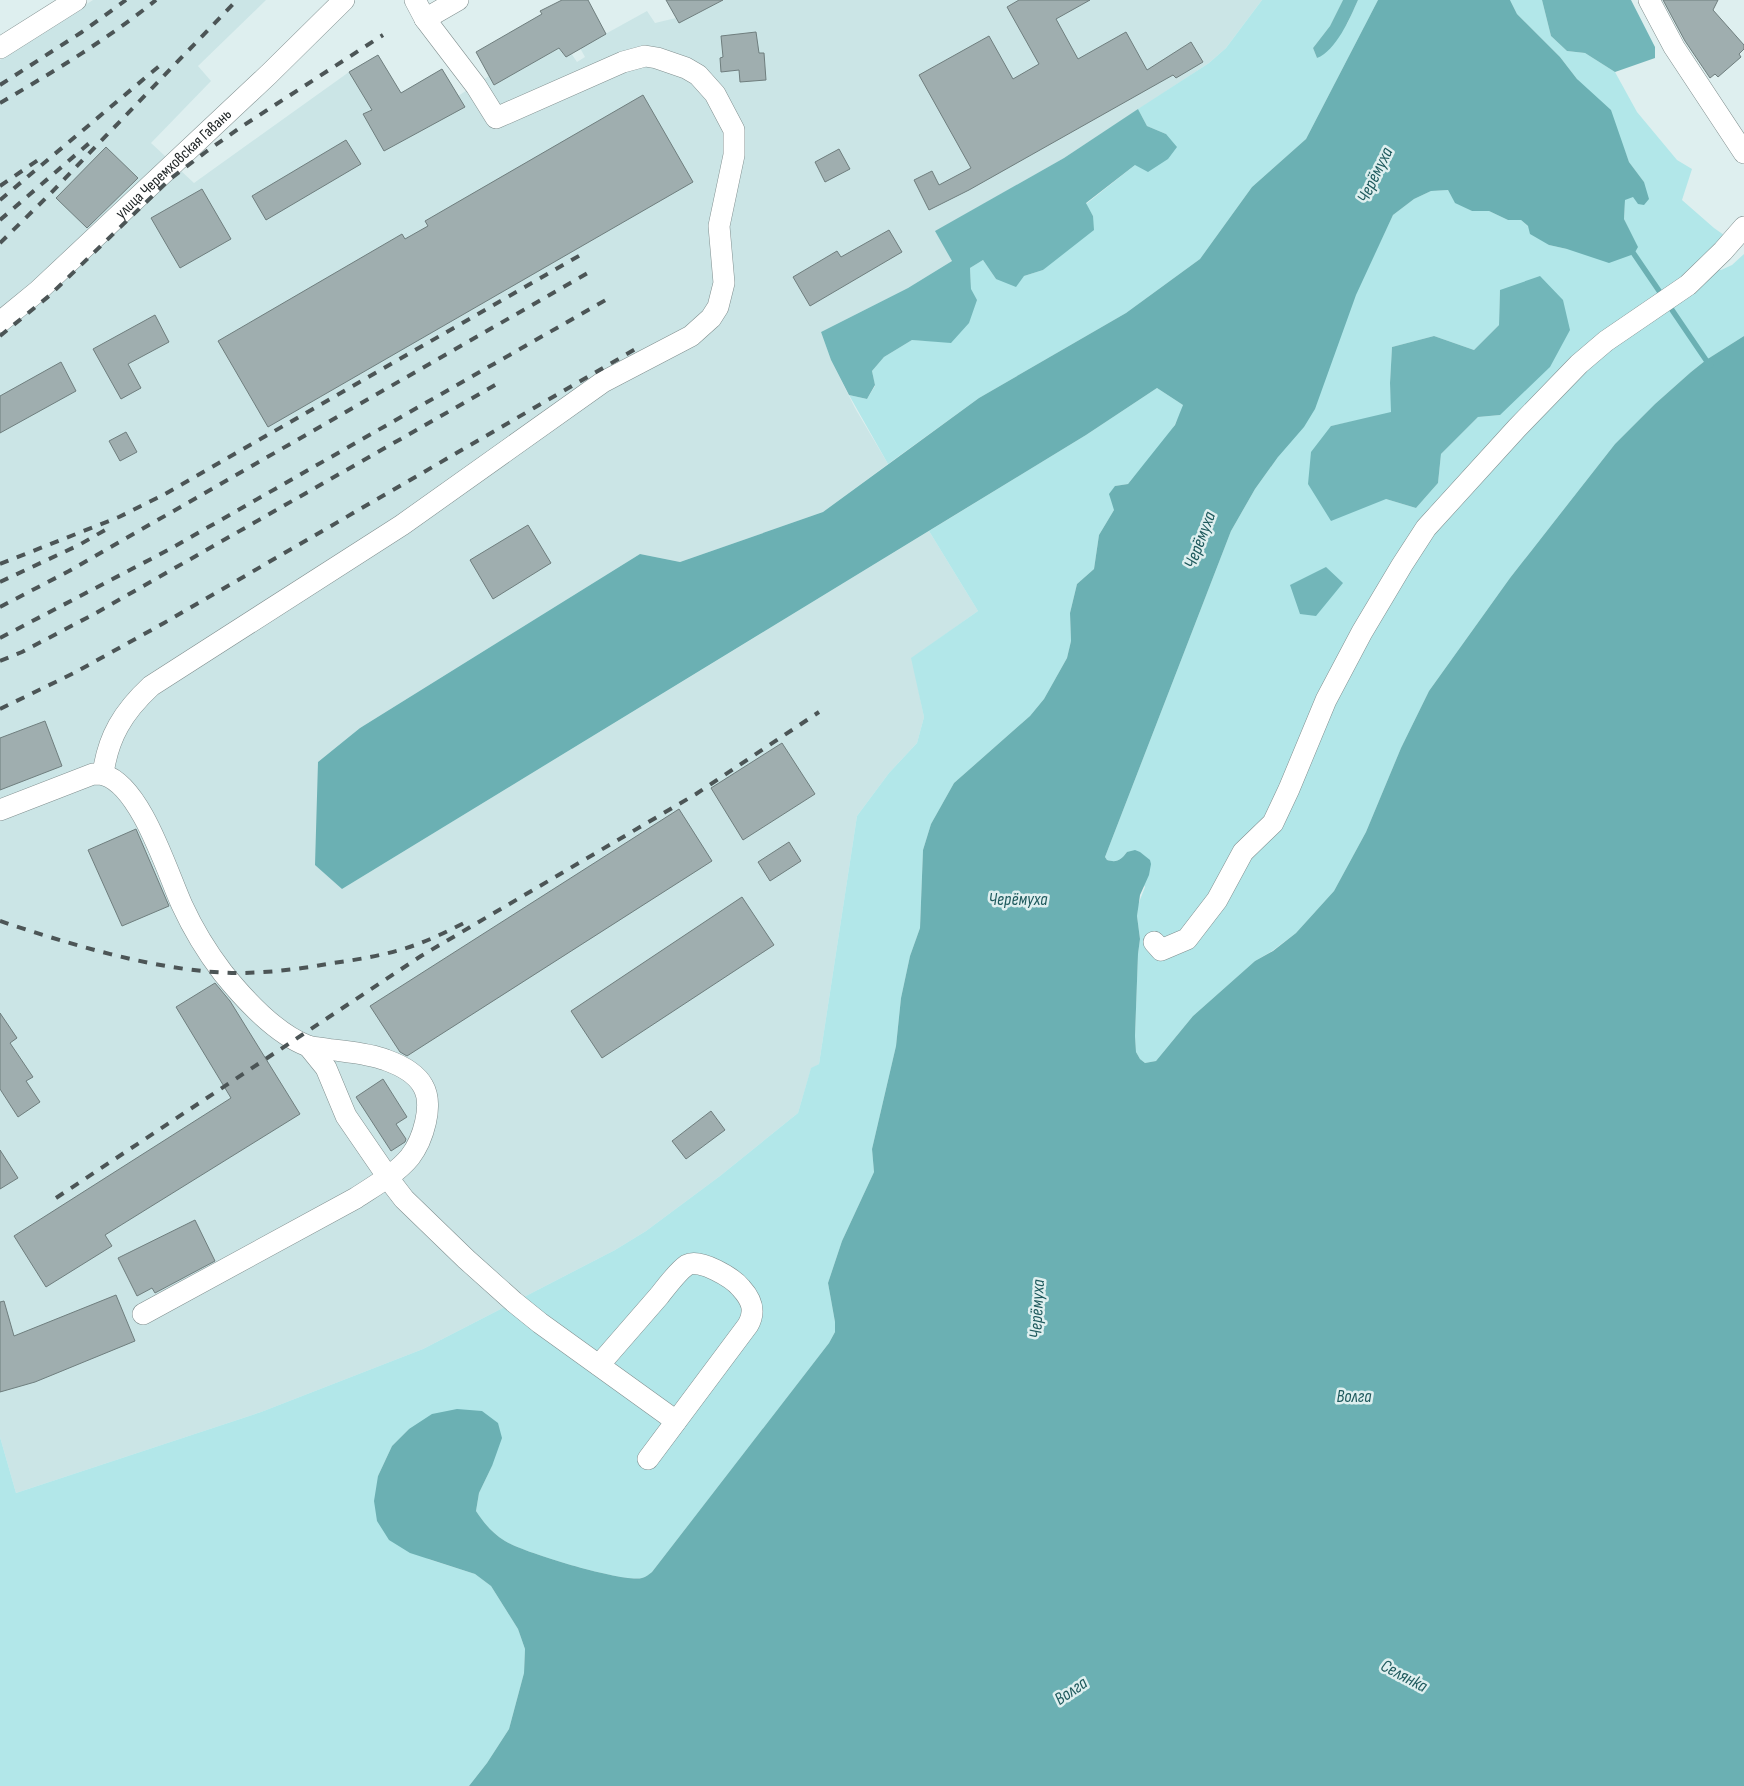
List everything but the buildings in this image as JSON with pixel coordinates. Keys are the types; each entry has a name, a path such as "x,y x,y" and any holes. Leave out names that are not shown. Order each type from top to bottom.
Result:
{"street":[{"path":"0,48 76,0"},
{"name":"улица Черемховская Гавань","path":"0,322 38,291 269,74 344,0"},
{"path":"103,774 106,757 118,724 128,709 150,686 402,525 603,382 691,336 711,318 718,307 724,284 719,226 735,142 734,130 730,120 707,84 698,75 686,68 645,56 624,62 496,118 476,86 425,19 415,0"},
{"path":"425,19 458,0"},
{"path":"1649,0 1674,47 1744,153"},
{"path":"1154,942 1161,950 1187,939 1217,900 1242,852 1273,823 1326,700 1362,632 1426,528 1578,364 1606,342 1688,285 1723,251 1744,227"},
{"path":"0,810 78,778 93,774 103,774 121,786 140,808 191,924 223,972 265,1019 309,1047 326,1068 346,1116 404,1198 491,1282 540,1322 676,1421"},
{"path":"143,1314 356,1198 409,1158 422,1134 427,1115 428,1100 423,1086 402,1066 385,1059 370,1055 309,1047"},
{"path":"599,1365 688,1264 706,1266 730,1278 747,1295 753,1310 753,1317 648,1459"}],"shaded area":[{"path":"93,0 266,0 198,66 211,81 151,143 194,183 349,72 378,55 400,93 442,69 458,96 489,76 494,85 559,48 566,56 571,53 577,62 585,57 580,48 647,11 655,23 676,18 679,23 723,0 1262,0 1226,48 1209,63 1064,158 936,231 952,261 908,288 821,332 831,360 855,408 888,464 823,512 680,562 640,554 360,728 318,762 342,889 929,531 978,611 912,658 924,717 917,743 889,773 857,816 819,1064 811,1069 798,1113 720,1176 646,1231 615,1250 423,1349 261,1412 16,1493 0,1437 0,60"},
{"path":"1262,0 1343,0 1330,26 1313,48 1317,58 1347,24 1358,0 1378,0 1306,139 1252,187 1200,259 1126,313 979,398 888,464 849,395 867,399 875,386 872,371 884,357 912,340 951,342 971,289 970,268 983,260 996,279 1024,276 1043,270 1093,216 1086,204 1135,165 1166,134 1147,126 1138,109 1209,63 1226,48"},
{"path":"1343,0 1358,0 1347,24 1336,41 1330,49 1317,58 1313,48 1330,26"},
{"path":"1510,0 1542,0 1551,36 1567,51 1585,53 1615,72 1637,112 1677,160 1692,169 1682,200 1724,235 1715,268 1721,270 1732,265 1744,254 1744,336 1691,372 1655,404 1615,444 1510,578 1429,691 1401,748 1366,832 1334,891 1296,933 1255,961 1193,1016 1156,1061 1145,1063 1136,1052 1135,1036 1140,939 1137,916 1138,905 1145,887 1127,852 1121,859 1116,861 1107,860 1105,857 1231,531 1255,489 1278,457 1393,215 1414,199 1431,191 1448,190 1455,202 1472,211 1489,211 1508,220 1521,220 1549,245 1567,249 1628,228 1624,219 1625,199 1633,196 1644,182 1629,162 1621,141 1577,79 1560,57 1517,14","holes":["1500,290 1500,415 1478,417 1441,454 1438,483 1416,508 1386,499 1331,426 1392,413 1390,383 1392,347 1434,336 1474,350 1499,325"]},
{"path":"1542,0 1631,0 1655,47 1655,58 1615,72 1585,53 1567,51 1551,36"},
{"path":"1138,109 1147,126 1166,134 1177,147 1168,159 1148,172 1135,165 1086,203 1093,216 1094,230 1043,270 1024,276 1016,287 996,279 983,260 970,268 971,289 977,300 969,323 951,343 912,340 884,357 872,371 875,385 867,399 849,395 831,360 821,332 908,288 952,261 935,231 1064,158"},
{"path":"1540,276 1563,300 1570,330 1550,367 1500,415 1478,417 1441,454 1438,483 1416,508 1386,499 1331,521 1308,484 1311,452 1331,426 1391,412 1392,347 1434,336 1474,350 1499,325 1500,290"},
{"path":"1157,388 1183,405 1174,427 1152,456 1128,484 1115,486 1114,510 1099,535 1094,569 1077,584 1070,613 1071,641 1067,658 1044,699 1030,716 954,783 931,824 923,850 920,928 910,956 901,998 896,1046 872,1149 874,1172 842,1241 828,1283 835,1332 829,1343 652,1572 642,1578 615,1576 551,1559 505,1541 489,1528 476,1511 479,1493 492,1466 409,1429 392,1446 378,1476 428,1559 475,1574 491,1586 518,1629 525,1649 524,1673 509,1729 487,1763 469,1786 0,1786 0,1437 16,1493 261,1412 423,1349 615,1250 646,1231 720,1176 798,1113 811,1068 819,1064 857,816 889,773 917,743 924,717 911,658 978,611 929,531 1086,435"},
{"path":"1326,567 1343,583 1316,616 1300,614 1290,585"}],"water":[{"name":"Волга","path":"1378,0 1510,0 1517,14 1560,57 1577,79 1611,110 1629,162 1644,182 1649,199 1644,205 1638,204 1633,197 1625,200 1624,219 1638,247 1634,254 1609,263 1549,245 1530,234 1528,226 1521,220 1508,220 1489,211 1472,211 1455,203 1448,190 1431,191 1414,199 1393,215 1356,295 1315,409 1304,427 1278,457 1255,489 1231,531 1105,857 1107,860 1116,861 1121,859 1127,852 1135,850 1150,860 1151,864 1149,875 1140,895 1137,916 1140,939 1135,1036 1136,1052 1145,1063 1156,1061 1193,1016 1255,961 1273,951 1296,933 1334,891 1366,832 1401,748 1429,691 1510,578 1615,444 1655,404 1691,372 1744,336 1744,1786 469,1786 487,1763 509,1729 524,1673 525,1649 518,1629 491,1586 475,1574 410,1553 389,1540 377,1521 374,1501 378,1476 392,1446 409,1429 432,1414 457,1409 482,1411 498,1423 502,1438 492,1466 479,1493 476,1511 489,1528 496,1535 515,1546 551,1559 615,1576 642,1578 652,1572 829,1343 835,1332 835,1322 828,1283 842,1241 874,1172 872,1149 896,1046 901,998 910,956 920,928 923,850 931,824 954,783 1030,716 1044,699 1067,658 1071,641 1070,613 1077,584 1094,569 1099,535 1114,510 1109,494 1115,486 1128,484 1175,425 1183,405 1157,388 1086,435 342,889 315,865 318,762 360,728 640,554 680,562 823,512 979,398 1126,313 1200,259 1252,187 1306,139"}],"waterway":[{"path":"1634,254 1711,365"}],"railway":[{"path":"0,85 82,32 126,0"},
{"path":"0,103 100,42 156,0"},
{"path":"0,243 48,196 237,0"},
{"path":"0,336 49,296 170,179 241,127 383,35"},
{"path":"0,200 164,62"},
{"path":"0,220 94,139"},
{"path":"0,186 38,160"},
{"path":"0,564 119,517 165,494 584,253"},
{"path":"0,607 69,571 593,270"},
{"path":"0,638 170,549 611,297"},
{"path":"0,709 74,673 164,623 639,347"},
{"path":"0,661 22,652 96,613 497,384"},
{"path":"0,582 79,545 112,526"},
{"path":"56,1198 421,956 696,794 819,712"},
{"path":"0,921 116,956 177,968 236,973 297,969 376,956 418,944 466,922"}],"water label":[{"name":"Черёмуха","path":"1375,175"},
{"name":"Черёмуха","path":"1200,540"},
{"name":"Черёмуха","path":"1018,899"},
{"name":"Черёмуха","path":"1037,1309"},
{"name":"Селянка","path":"1404,1676"}]}
